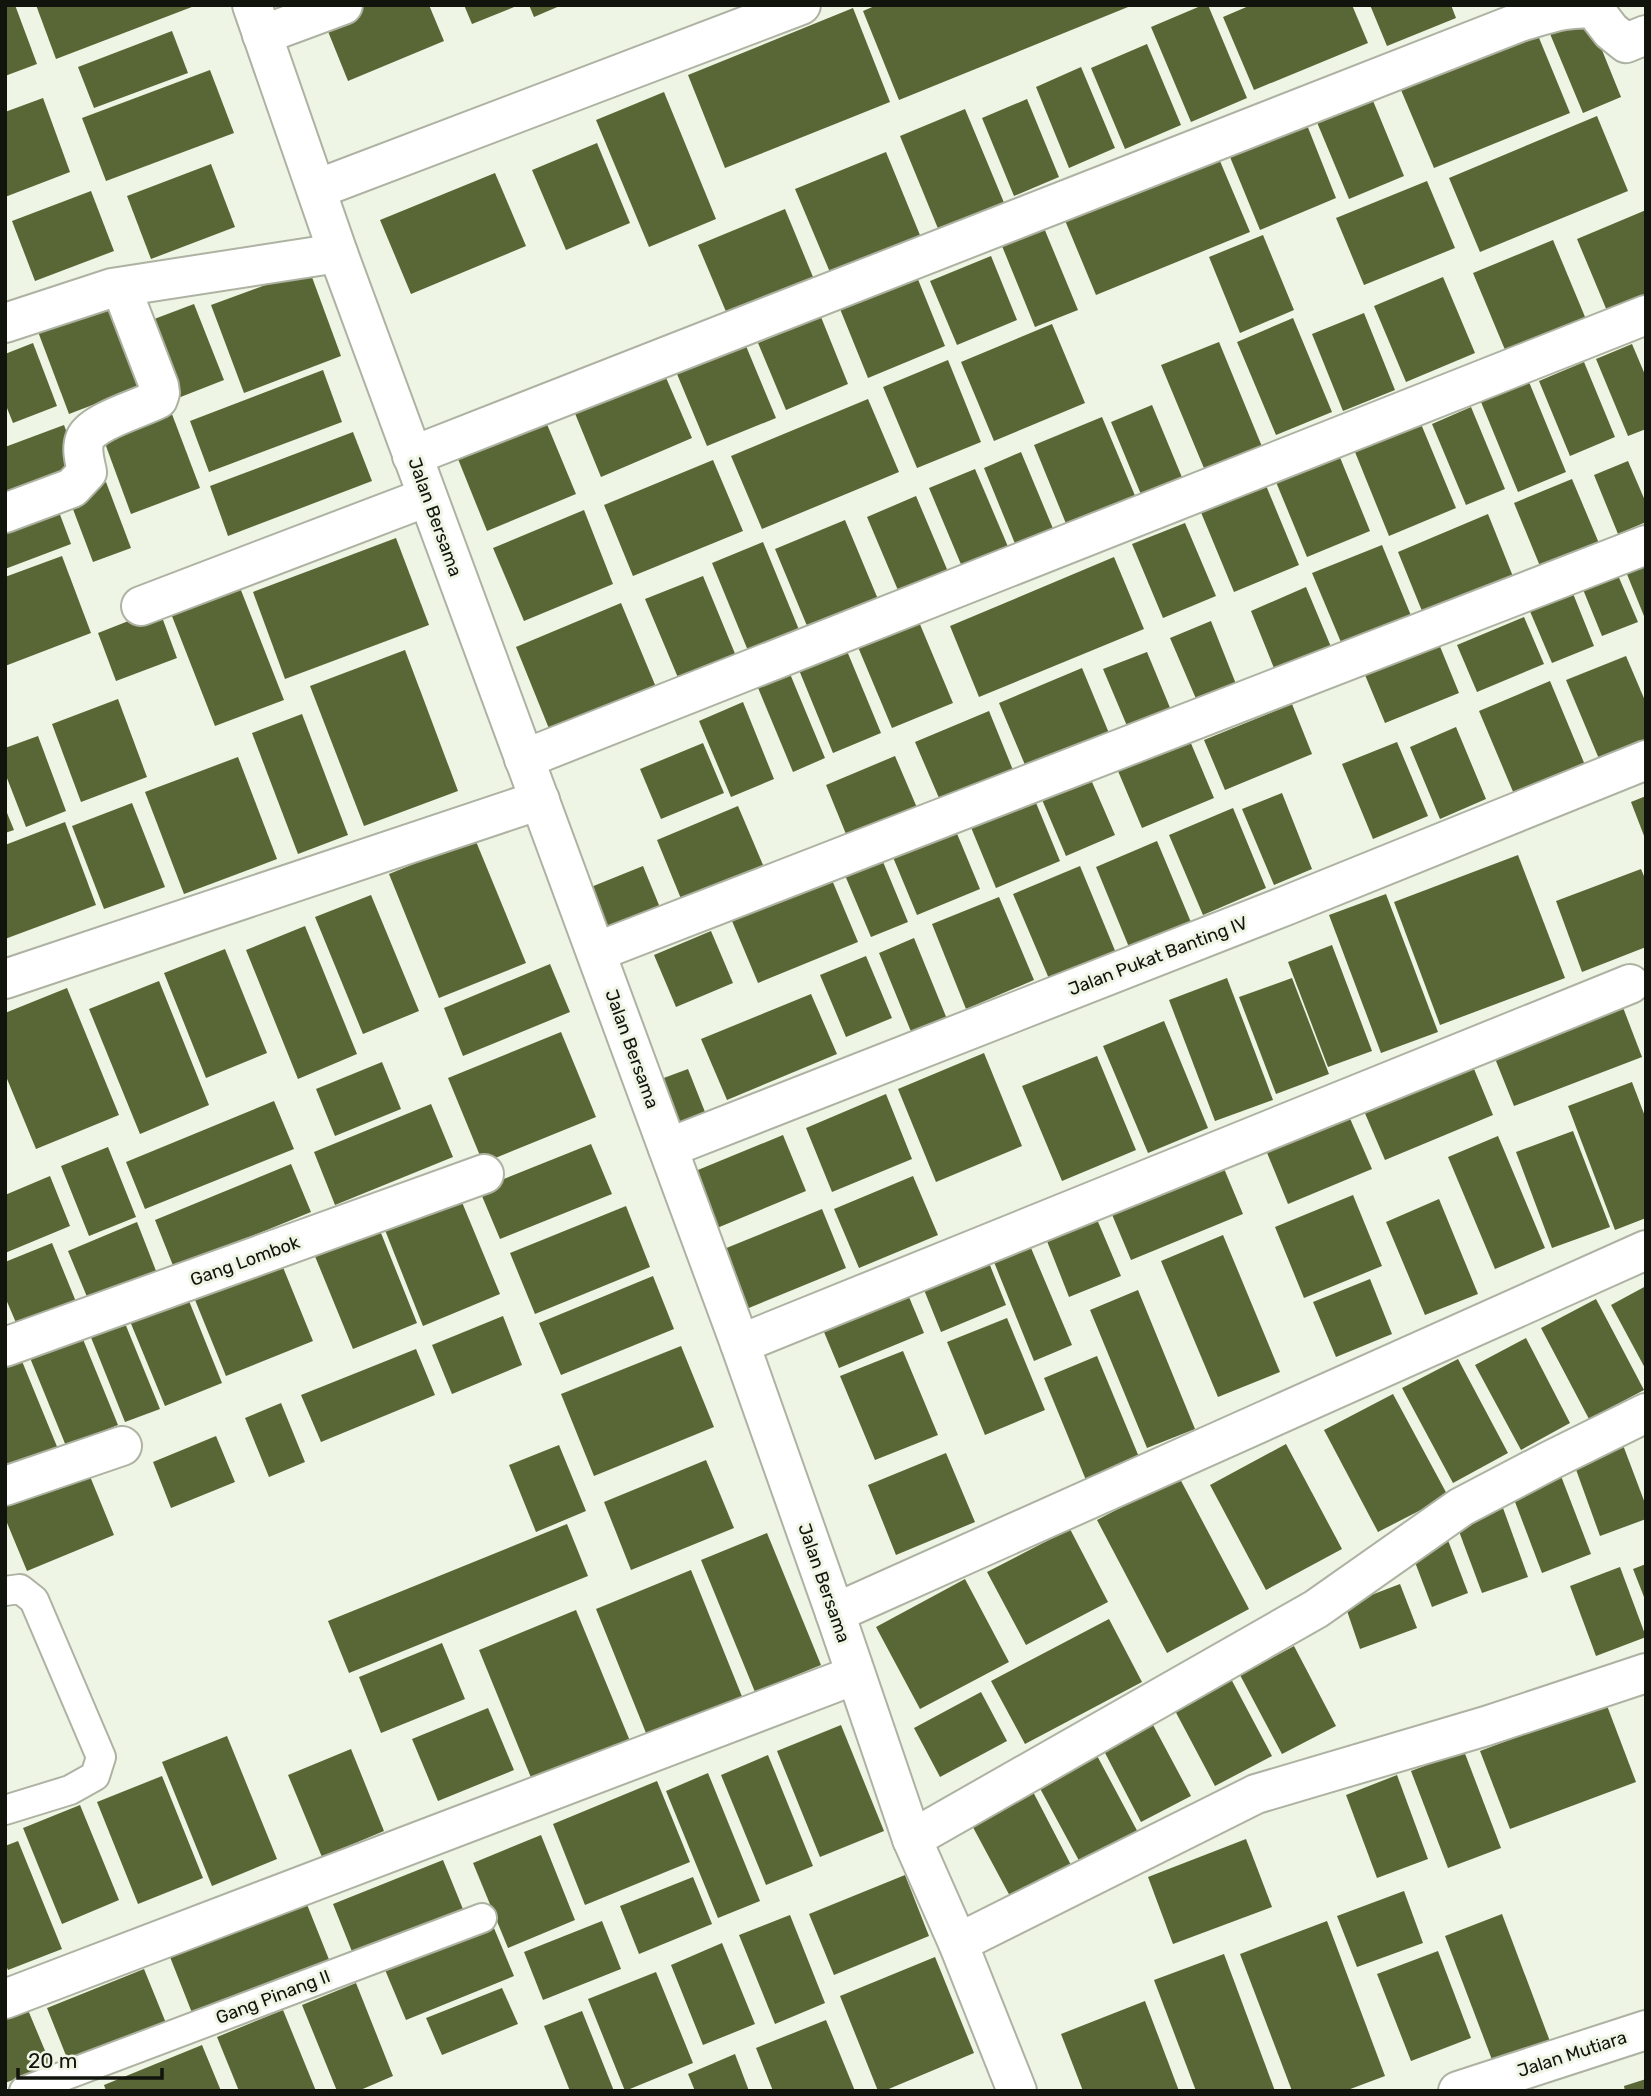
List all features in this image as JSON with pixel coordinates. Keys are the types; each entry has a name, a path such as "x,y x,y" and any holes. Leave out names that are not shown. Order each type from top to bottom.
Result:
{"street":[{"path":"257,20 343,5"},
{"path":"317,189 801,5"},
{"path":"412,456 1520,22 1577,7 1594,9 1611,31 1636,39"},
{"name":"Jalan Bersama","path":"257,20 412,456 740,1344 912,1839 958,1943 1007,2088"},
{"path":"5,323 58,304 121,287 338,253"},
{"path":"5,513 72,488 87,472 85,438 94,428 158,399 159,386 121,287"},
{"path":"524,759 1646,315"},
{"path":"141,606 427,497"},
{"path":"596,952 1646,545"},
{"name":"Jalan Pukat Banting IV","path":"668,1148 1285,906 1646,760"},
{"path":"5,979 540,800"},
{"path":"740,1344 1630,984"},
{"name":"Gang Lombok","path":"5,1347 484,1174"},
{"path":"835,1613 1646,1250"},
{"path":"912,1839 1316,1609 1461,1507 1646,1413"},
{"path":"5,1486 122,1446"},
{"path":"958,1943 1256,1794 1486,1726 1646,1673"},
{"path":"5,1999 855,1675"},
{"name":"Jalan Mutiara","path":"1458,2091 1646,2030"}],"lane":[{"path":"5,1591 20,1589 34,1600 101,1757 95,1776 70,1790 5,1810"},
{"name":"Gang Pinang II","path":"24,2091 482,1918"}],"building":[{"path":"5,5 15,5 37,64 5,76"},
{"path":"36,5 197,5 56,59"},
{"path":"368,5 429,5 444,41 348,81 325,24"},
{"path":"464,5 519,5 472,24"},
{"path":"529,5 562,5 534,17"},
{"path":"877,5 1133,5 899,100 863,11"},
{"path":"1208,5 1247,98 1191,122 1151,27"},
{"path":"1251,5 1352,5 1368,43 1254,90 1223,17"},
{"path":"1370,5 1451,5 1456,18 1387,46"},
{"path":"853,8 890,102 725,168 688,75"},
{"path":"1587,13 1621,97 1583,113 1548,29"},
{"path":"172,31 188,73 94,108 78,67"},
{"path":"1537,33 1570,113 1434,168 1401,90"},
{"path":"1147,44 1181,125 1125,149 1091,68"},
{"path":"1081,67 1115,148 1069,168 1036,87"},
{"path":"210,70 234,133 106,181 82,118"},
{"path":"664,92 716,219 649,247 596,120"},
{"path":"1371,96 1404,176 1349,199 1316,120"},
{"path":"43,98 70,172 5,197 5,112"},
{"path":"1027,99 1059,177 1014,196 982,118"},
{"path":"965,109 1005,205 939,231 900,136"},
{"path":"1597,116 1628,191 1480,252 1449,178"},
{"path":"1307,125 1336,198 1260,230 1230,157"},
{"path":"597,143 630,223 566,250 532,170"},
{"path":"886,152 922,240 832,277 795,189"},
{"path":"1217,154 1250,232 1096,295 1064,218"},
{"path":"211,164 235,227 151,259 127,196"},
{"path":"495,173 526,246 411,294 380,220"},
{"path":"1427,181 1455,248 1364,285 1336,218"},
{"path":"91,191 114,251 35,281 12,221"},
{"path":"785,209 813,277 727,314 698,245"},
{"path":"1646,210 1646,303 1610,318 1577,239"},
{"path":"1044,228 1078,310 1035,327 1002,246"},
{"path":"1263,235 1294,310 1240,333 1209,257"},
{"path":"1553,240 1588,324 1508,357 1473,273"},
{"path":"991,256 1017,320 957,345 930,281"},
{"path":"309,269 341,356 244,393 211,305"},
{"path":"915,272 945,346 868,378 838,304"},
{"path":"1443,277 1475,353 1406,382 1374,306"},
{"path":"117,298 150,383 69,414 37,329"},
{"path":"194,304 224,380 178,398 149,321"},
{"path":"1364,313 1395,390 1343,411 1312,334"},
{"path":"821,317 848,384 786,410 758,343"},
{"path":"1293,318 1332,412 1276,435 1237,342"},
{"path":"1052,324 1085,403 994,441 961,362"},
{"path":"1219,342 1263,449 1206,473 1161,365"},
{"path":"33,343 57,406 13,423 5,403 5,354"},
{"path":"1632,344 1646,377 1646,429 1628,436 1596,359"},
{"path":"746,346 776,418 707,446 677,374"},
{"path":"948,360 981,442 917,468 883,387"},
{"path":"1584,362 1615,437 1570,456 1539,381"},
{"path":"323,370 342,422 209,472 190,421"},
{"path":"664,373 692,438 601,477 574,411"},
{"path":"1529,382 1566,472 1518,492 1481,402"},
{"path":"868,399 899,472 762,529 731,456"},
{"path":"167,401 200,488 131,514 99,427"},
{"path":"1152,405 1186,487 1145,504 1111,422"},
{"path":"1471,407 1505,489 1466,505 1432,424"},
{"path":"544,417 576,494 487,531 456,454"},
{"path":"1102,417 1136,498 1067,526 1034,445"},
{"path":"1421,424 1456,508 1389,536 1355,452"},
{"path":"64,425 82,473 5,502 5,447"},
{"path":"353,432 372,481 228,536 210,486"},
{"path":"1021,452 1054,531 1016,546 984,468"},
{"path":"1339,455 1370,531 1307,557 1276,482"},
{"path":"713,460 743,531 633,576 604,505"},
{"path":"1628,461 1646,503 1646,522 1618,534 1594,475"},
{"path":"975,469 1009,549 963,569 929,488"},
{"path":"1572,479 1601,548 1542,571 1514,503"},
{"path":"106,482 131,548 93,562 68,496"},
{"path":"1265,483 1299,565 1234,592 1200,510"},
{"path":"916,496 949,574 900,595 867,517"},
{"path":"56,504 71,544 5,569 5,523"},
{"path":"584,510 613,584 524,621 493,548"},
{"path":"1488,514 1514,579 1424,616 1398,552"},
{"path":"845,520 880,604 810,633 775,549"},
{"path":"1185,523 1216,596 1163,618 1132,544"},
{"path":"396,538 429,625 285,679 253,592"},
{"path":"763,542 802,637 751,658 712,563"},
{"path":"1382,545 1412,618 1343,647 1312,573"},
{"path":"1646,553 1646,615 1644,616 1622,562"},
{"path":"62,556 91,633 5,666 5,577"},
{"path":"1114,557 1144,629 979,697 950,626"},
{"path":"1617,573 1638,622 1602,636 1582,587"},
{"path":"703,576 736,656 679,680 645,599"},
{"path":"237,580 284,700 215,726 168,606"},
{"path":"1306,587 1334,654 1278,678 1251,611"},
{"path":"1572,591 1594,646 1552,663 1529,609"},
{"path":"621,603 658,692 552,736 516,647"},
{"path":"159,609 177,658 116,681 98,633"},
{"path":"1524,617 1544,664 1477,692 1457,645"},
{"path":"1211,621 1236,684 1197,701 1170,638"},
{"path":"919,622 953,703 892,728 858,647"},
{"path":"1439,644 1459,693 1385,723 1365,675"},
{"path":"405,650 458,791 364,826 310,686"},
{"path":"847,651 881,733 833,753 799,670"},
{"path":"1147,652 1173,715 1130,733 1103,669"},
{"path":"1626,656 1646,703 1646,748 1602,766 1566,680"},
{"path":"1082,668 1111,738 1028,772 999,703"},
{"path":"788,669 825,758 793,772 756,683"},
{"path":"1550,681 1585,765 1514,794 1479,711"},
{"path":"118,699 147,777 81,802 52,724"},
{"path":"743,702 774,779 731,797 699,721"},
{"path":"1292,704 1312,754 1225,790 1204,740"},
{"path":"989,711 1015,775 942,805 915,742"},
{"path":"302,714 348,835 298,854 252,733"},
{"path":"1456,727 1486,799 1440,819 1410,747"},
{"path":"38,736 66,811 26,827 5,773 5,748"},
{"path":"1190,741 1214,798 1142,828 1118,771"},
{"path":"1397,742 1428,816 1373,839 1342,764"},
{"path":"703,743 724,793 661,819 640,769"},
{"path":"895,756 918,810 848,839 826,785"},
{"path":"238,757 277,859 184,894 145,792"},
{"path":"1089,775 1115,835 1066,856 1040,795"},
{"path":"1282,793 1312,869 1274,885 1242,809"},
{"path":"1646,796 1646,841 1631,802"},
{"path":"1034,798 1060,861 996,888 970,825"},
{"path":"132,803 165,887 104,909 72,826"},
{"path":"738,806 766,872 684,906 657,840"},
{"path":"5,808 14,830 5,833"},
{"path":"1233,808 1266,888 1203,915 1169,835"},
{"path":"65,822 96,905 5,939 5,845"},
{"path":"953,824 980,889 917,915 890,850"},
{"path":"475,839 526,963 439,998 389,874"},
{"path":"1157,841 1193,927 1131,952 1096,867"},
{"path":"1518,855 1565,978 1440,1025 1394,902"},
{"path":"881,857 908,922 871,937 844,873"},
{"path":"643,866 661,910 610,931 591,887"},
{"path":"1080,866 1116,953 1050,981 1013,894"},
{"path":"1641,869 1646,881 1646,947 1582,972 1556,901"},
{"path":"832,880 858,942 758,983 732,921"},
{"path":"1386,894 1438,1032 1381,1053 1329,915"},
{"path":"371,895 419,1011 363,1034 315,917"},
{"path":"999,897 1034,980 966,1009 932,924"},
{"path":"305,926 357,1054 298,1079 246,950"},
{"path":"711,931 733,983 676,1007 654,955"},
{"path":"914,938 947,1019 912,1034 879,953"},
{"path":"1332,945 1372,1051 1328,1067 1288,962"},
{"path":"225,949 267,1053 206,1078 164,973"},
{"path":"866,956 892,1018 846,1037 820,975"},
{"path":"550,964 570,1012 463,1056 444,1008"},
{"path":"1227,978 1273,1100 1215,1121 1169,1000"},
{"path":"1292,978 1329,1074 1276,1094 1239,997"},
{"path":"159,981 209,1105 140,1134 89,1009"},
{"path":"67,988 119,1115 36,1149 5,1074 5,1013"},
{"path":"811,994 837,1054 727,1100 701,1039"},
{"path":"1619,997 1642,1057 1514,1106 1490,1046"},
{"path":"1164,1021 1208,1128 1148,1153 1103,1046"},
{"path":"561,1032 596,1117 483,1163 448,1078"},
{"path":"1467,1052 1493,1115 1385,1160 1358,1097"},
{"path":"984,1053 1022,1146 936,1182 898,1089"},
{"path":"1097,1056 1136,1150 1062,1181 1022,1086"},
{"path":"382,1062 401,1109 335,1136 316,1089"},
{"path":"688,1069 707,1117 681,1129 661,1079"},
{"path":"1632,1082 1646,1119 1646,1218 1615,1230 1568,1106"},
{"path":"886,1094 912,1159 832,1192 806,1128"},
{"path":"274,1101 294,1149 145,1209 126,1162"},
{"path":"431,1104 453,1157 335,1205 314,1152"},
{"path":"1345,1107 1372,1169 1288,1204 1261,1138"},
{"path":"1573,1131 1610,1227 1552,1248 1516,1152"},
{"path":"783,1135 806,1191 717,1228 693,1172"},
{"path":"1498,1136 1545,1248 1495,1269 1448,1157"},
{"path":"591,1144 612,1194 500,1239 479,1189"},
{"path":"108,1147 136,1217 89,1236 61,1166"},
{"path":"1220,1159 1243,1214 1131,1260 1108,1205"},
{"path":"291,1164 311,1212 174,1268 155,1220"},
{"path":"50,1176 70,1226 5,1253 5,1195"},
{"path":"913,1176 938,1235 859,1268 834,1209"},
{"path":"459,1195 500,1294 423,1326 383,1225"},
{"path":"1353,1195 1382,1266 1304,1298 1275,1227"},
{"path":"1439,1199 1478,1294 1425,1315 1386,1222"},
{"path":"626,1206 650,1267 535,1314 510,1253"},
{"path":"822,1209 846,1268 744,1310 719,1251"},
{"path":"1093,1210 1121,1276 1069,1297 1043,1231"},
{"path":"137,1222 158,1276 90,1304 68,1251"},
{"path":"377,1223 417,1323 353,1349 312,1249"},
{"path":"1223,1235 1280,1372 1218,1397 1161,1261"},
{"path":"52,1243 79,1309 20,1332 5,1297 5,1262"},
{"path":"983,1248 1006,1305 941,1332 918,1275"},
{"path":"1031,1248 1072,1345 1034,1361 994,1262"},
{"path":"278,1255 313,1341 226,1376 191,1290"},
{"path":"653,1276 674,1329 561,1375 539,1323"},
{"path":"1370,1279 1392,1334 1336,1357 1313,1302"},
{"path":"904,1285 924,1333 839,1368 819,1320"},
{"path":"1646,1286 1646,1370 1611,1305"},
{"path":"1138,1290 1195,1429 1147,1448 1090,1310"},
{"path":"185,1291 222,1383 165,1406 127,1314"},
{"path":"1596,1299 1644,1390 1589,1419 1541,1328"},
{"path":"120,1311 160,1409 125,1422 86,1325"},
{"path":"503,1316 522,1365 452,1394 432,1345"},
{"path":"1007,1318 1045,1410 985,1435 947,1342"},
{"path":"80,1332 118,1425 66,1446 28,1353"},
{"path":"1526,1338 1570,1423 1521,1450 1475,1365"},
{"path":"681,1346 714,1427 594,1476 561,1394"},
{"path":"17,1349 58,1449 5,1471 5,1354"},
{"path":"416,1349 435,1395 321,1442 301,1395"},
{"path":"903,1351 938,1435 875,1460 840,1376"},
{"path":"1097,1356 1139,1457 1086,1480 1044,1378"},
{"path":"1458,1359 1508,1453 1453,1483 1402,1388"},
{"path":"1393,1394 1448,1496 1378,1532 1324,1430"},
{"path":"281,1403 305,1462 269,1477 245,1418"},
{"path":"216,1436 235,1482 171,1508 153,1462"},
{"path":"1286,1444 1342,1549 1266,1590 1210,1485"},
{"path":"559,1445 586,1511 536,1532 509,1465"},
{"path":"1623,1445 1646,1506 1646,1519 1600,1536 1574,1464"},
{"path":"946,1453 975,1522 896,1555 868,1485"},
{"path":"706,1460 734,1528 631,1570 604,1502"},
{"path":"87,1469 114,1535 27,1571 5,1518 5,1503"},
{"path":"1561,1476 1591,1554 1542,1573 1512,1494"},
{"path":"1179,1477 1249,1609 1167,1653 1097,1520"},
{"path":"1503,1508 1528,1577 1482,1593 1457,1526"},
{"path":"567,1524 588,1576 349,1673 328,1621"},
{"path":"1070,1529 1108,1602 1026,1645 987,1572"},
{"path":"767,1533 821,1665 755,1692 701,1560"},
{"path":"1446,1535 1468,1593 1432,1607 1410,1549"},
{"path":"1646,1564 1646,1602 1633,1569"},
{"path":"1620,1567 1646,1637 1596,1656 1570,1586"},
{"path":"691,1570 743,1699 648,1738 596,1609"},
{"path":"965,1579 1009,1662 920,1709 876,1627"},
{"path":"1400,1584 1417,1628 1360,1649 1345,1605"},
{"path":"576,1610 630,1741 532,1780 479,1650"},
{"path":"1109,1619 1142,1682 1025,1744 991,1681"},
{"path":"442,1643 465,1699 381,1733 359,1677"},
{"path":"1294,1646 1336,1726 1282,1754 1240,1675"},
{"path":"1230,1677 1272,1756 1215,1786 1173,1707"},
{"path":"981,1692 1007,1741 940,1777 914,1728"},
{"path":"1606,1703 1636,1782 1510,1829 1480,1751"},
{"path":"488,1708 514,1770 438,1801 412,1739"},
{"path":"1152,1723 1191,1796 1141,1822 1103,1749"},
{"path":"841,1725 884,1831 820,1857 777,1751"},
{"path":"227,1736 277,1859 212,1886 162,1762"},
{"path":"351,1749 384,1831 322,1857 288,1775"},
{"path":"1094,1750 1141,1838 1083,1868 1036,1781"},
{"path":"1464,1751 1501,1848 1448,1868 1411,1771"},
{"path":"768,1755 813,1866 766,1885 721,1775"},
{"path":"708,1773 760,1901 718,1918 666,1791"},
{"path":"1397,1775 1428,1859 1377,1878 1346,1795"},
{"path":"162,1776 203,1878 138,1904 97,1802"},
{"path":"657,1781 690,1862 585,1905 553,1824"},
{"path":"1030,1786 1071,1865 1011,1898 968,1818"},
{"path":"80,1805 119,1900 62,1924 23,1828"},
{"path":"541,1835 575,1920 508,1948 473,1863"},
{"path":"1246,1839 1272,1907 1173,1944 1148,1877"},
{"path":"18,1841 62,1949 8,1970 5,1963 5,1846"},
{"path":"443,1860 467,1919 357,1964 333,1904"},
{"path":"905,1875 929,1936 834,1975 809,1914"},
{"path":"693,1877 712,1924 639,1954 620,1906"},
{"path":"1404,1891 1423,1943 1357,1967 1337,1916"},
{"path":"306,1902 332,1967 196,2023 170,1957"},
{"path":"1502,1914 1551,2044 1494,2065 1445,1936"},
{"path":"790,1915 825,2003 775,2024 739,1935"},
{"path":"491,1921 514,1976 406,2020 383,1965"},
{"path":"602,1921 621,1969 543,2000 524,1952"},
{"path":"1327,1921 1385,2076 1345,2091 1292,2091 1240,1954"},
{"path":"722,1943 755,2024 703,2045 671,1965"},
{"path":"1438,1951 1471,2038 1411,2061 1377,1974"},
{"path":"1224,1954 1275,2091 1196,2091 1154,1980"},
{"path":"935,1957 974,2053 884,2091 878,2091 840,1996"},
{"path":"144,1969 168,2028 71,2068 47,2008"},
{"path":"656,1972 693,2063 625,2091 588,1999"},
{"path":"356,1983 393,2076 358,2091 337,2091 302,2005"},
{"path":"502,1988 518,2024 442,2055 426,2018"},
{"path":"1145,2001 1179,2091 1083,2091 1061,2034"},
{"path":"28,2010 51,2065 5,2083 5,2019"},
{"path":"283,2010 316,2091 239,2091 217,2037"},
{"path":"582,2011 614,2091 570,2091 544,2026"},
{"path":"826,2020 855,2091 773,2091 756,2048"},
{"path":"202,2045 221,2091 106,2091 104,2085"},
{"path":"735,2054 749,2091 695,2091 688,2074"},
{"path":"1646,2079 1646,2091 1625,2091 1624,2086"}]}
